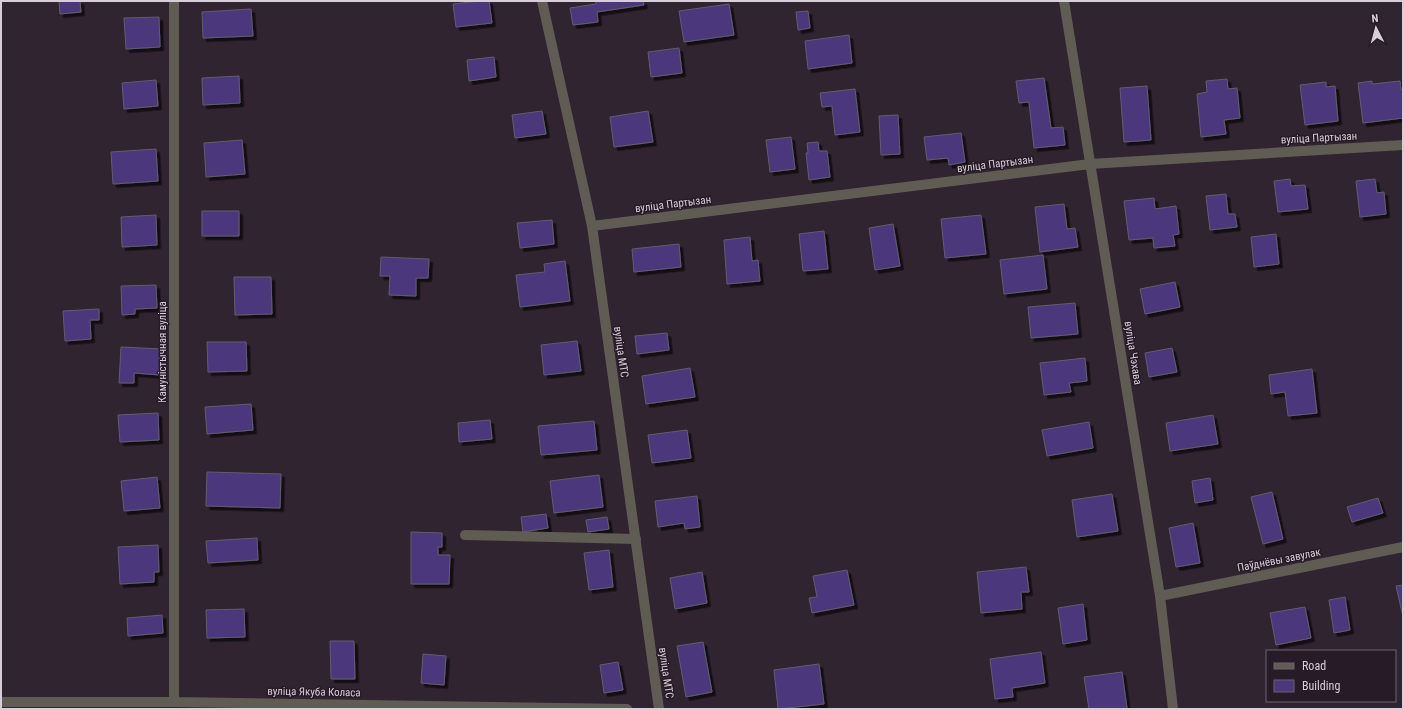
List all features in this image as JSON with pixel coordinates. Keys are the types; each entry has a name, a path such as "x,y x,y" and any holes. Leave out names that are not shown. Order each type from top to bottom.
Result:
{"street":[{"name":"Камуністычная вуліца","path":"174,1 174,702"},
{"name":"вуліца МТС","path":"542,1 592,226 659,709"},
{"name":"вуліца Чэхава","path":"1064,1 1160,596 1173,709"},
{"name":"вуліца Партызан","path":"592,226 1090,164 1403,145"},
{"path":"465,535 636,539"},
{"name":"Паўднёвы завулак","path":"1160,596 1403,547"},
{"name":"вуліца Якуба Коласа","path":"1,702 174,702 627,709"}],"building":[{"path":"59,1 80,1 81,12 60,14"},
{"path":"489,1 492,23 456,27 453,4"},
{"path":"596,1 643,1 644,5 597,12 598,22 573,25 570,8 596,4"},
{"path":"729,4 734,35 684,42 679,11"},
{"path":"251,9 253,36 203,38 202,12"},
{"path":"808,11 810,28 798,30 796,12"},
{"path":"159,17 160,47 126,49 124,18"},
{"path":"849,35 852,63 808,69 805,41"},
{"path":"679,48 682,73 651,77 648,52"},
{"path":"494,57 496,77 469,81 467,60"},
{"path":"239,76 240,103 203,105 202,78"},
{"path":"1044,78 1051,128 1063,127 1065,145 1034,148 1029,102 1019,103 1016,81"},
{"path":"1227,79 1228,89 1237,88 1240,118 1224,120 1226,134 1201,137 1197,94 1207,92 1206,81"},
{"path":"156,80 158,106 124,109 122,83"},
{"path":"1372,81 1372,84 1400,81 1401,90 1403,89 1403,118 1363,123 1358,83"},
{"path":"1326,82 1326,87 1335,86 1338,121 1305,125 1300,85"},
{"path":"1147,86 1151,140 1124,142 1120,88"},
{"path":"855,89 860,132 835,135 832,106 822,107 820,93"},
{"path":"542,111 546,134 515,138 512,115"},
{"path":"648,111 653,142 614,147 610,117"},
{"path":"898,115 900,154 881,155 879,116"},
{"path":"961,133 965,162 949,165 948,158 927,160 924,137"},
{"path":"791,137 795,169 770,172 766,140"},
{"path":"242,140 245,174 206,177 204,143"},
{"path":"818,142 819,151 827,151 830,177 809,180 806,153 808,153 807,143"},
{"path":"156,149 158,181 113,184 111,152"},
{"path":"1290,179 1291,186 1305,185 1308,209 1278,212 1274,181"},
{"path":"1375,179 1377,193 1384,192 1386,214 1360,217 1356,181"},
{"path":"1226,194 1228,214 1235,214 1237,227 1210,230 1206,196"},
{"path":"1154,198 1155,209 1176,206 1179,234 1173,235 1175,246 1154,248 1153,238 1129,240 1124,201"},
{"path":"1064,204 1067,229 1075,228 1078,247 1040,252 1035,207"},
{"path":"202,211 239,211 239,236 202,236"},
{"path":"156,215 157,245 122,247 121,217"},
{"path":"981,215 986,254 945,258 941,219"},
{"path":"552,220 554,244 520,248 517,223"},
{"path":"893,224 900,266 875,270 869,228"},
{"path":"824,231 828,269 803,271 799,234"},
{"path":"1276,234 1279,264 1254,267 1251,237"},
{"path":"750,237 752,261 758,260 760,281 727,284 724,240"},
{"path":"679,244 681,267 634,272 632,249"},
{"path":"1043,255 1047,289 1004,294 1000,260"},
{"path":"381,257 429,259 428,278 416,278 416,296 389,295 390,276 380,276"},
{"path":"565,261 570,301 520,307 516,275 545,272 544,264"},
{"path":"234,277 271,277 272,314 235,315"},
{"path":"1175,282 1180,307 1145,314 1140,289"},
{"path":"156,285 157,308 135,309 135,314 122,315 121,286"},
{"path":"1075,303 1078,334 1031,338 1028,307"},
{"path":"99,309 99,320 90,320 91,339 65,341 63,311"},
{"path":"667,333 669,350 637,354 635,336"},
{"path":"577,341 581,371 544,375 541,345"},
{"path":"207,342 246,342 247,371 208,372"},
{"path":"121,347 161,349 160,375 134,373 134,383 119,383"},
{"path":"1172,348 1177,372 1149,377 1145,353"},
{"path":"1085,358 1087,381 1069,383 1071,392 1044,395 1040,363"},
{"path":"690,368 695,397 646,404 642,376"},
{"path":"1312,369 1317,413 1288,416 1285,392 1271,394 1269,375"},
{"path":"251,404 253,430 207,434 205,407"},
{"path":"158,413 159,440 120,442 118,415"},
{"path":"1213,415 1218,444 1170,451 1166,423"},
{"path":"490,420 492,439 459,442 458,423"},
{"path":"594,421 597,450 541,455 538,426"},
{"path":"1089,422 1093,448 1047,456 1042,430"},
{"path":"687,430 691,458 652,463 648,435"},
{"path":"207,472 281,474 280,508 206,506"},
{"path":"599,475 603,507 554,513 550,481"},
{"path":"157,477 160,508 124,511 121,481"},
{"path":"1210,478 1213,500 1195,503 1192,481"},
{"path":"1272,492 1283,539 1263,544 1251,497"},
{"path":"1112,494 1118,531 1077,537 1072,500"},
{"path":"697,496 700,527 685,529 684,523 658,527 655,501"},
{"path":"1378,498 1383,513 1352,522 1347,507"},
{"path":"546,514 548,528 523,532 521,517"},
{"path":"607,517 609,529 588,532 586,520"},
{"path":"1193,523 1200,563 1176,567 1169,528"},
{"path":"411,532 442,533 442,547 438,547 438,555 450,555 449,584 411,584"},
{"path":"257,538 258,560 208,563 206,541"},
{"path":"158,545 159,572 154,572 154,582 120,584 118,547"},
{"path":"609,550 613,587 589,590 584,553"},
{"path":"1026,567 1029,592 1021,592 1022,609 981,613 977,572"},
{"path":"847,570 854,605 812,613 809,598 817,597 813,576"},
{"path":"702,572 707,603 675,609 670,578"},
{"path":"1403,585 1403,617 1396,586"},
{"path":"1345,597 1350,630 1334,633 1329,600"},
{"path":"1083,604 1087,640 1063,644 1058,608"},
{"path":"1305,607 1311,638 1276,645 1270,613"},
{"path":"244,609 245,637 207,638 206,610"},
{"path":"162,615 163,633 128,636 127,618"},
{"path":"330,641 354,641 355,679 331,679"},
{"path":"703,642 712,692 686,697 677,646"},
{"path":"1041,652 1045,683 1012,688 1013,697 995,699 990,659"},
{"path":"423,654 446,656 444,685 421,683"},
{"path":"618,662 623,690 604,693 600,665"},
{"path":"819,664 824,704 778,709 774,670"},
{"path":"1122,672 1127,708 1089,709 1084,677"}]}
